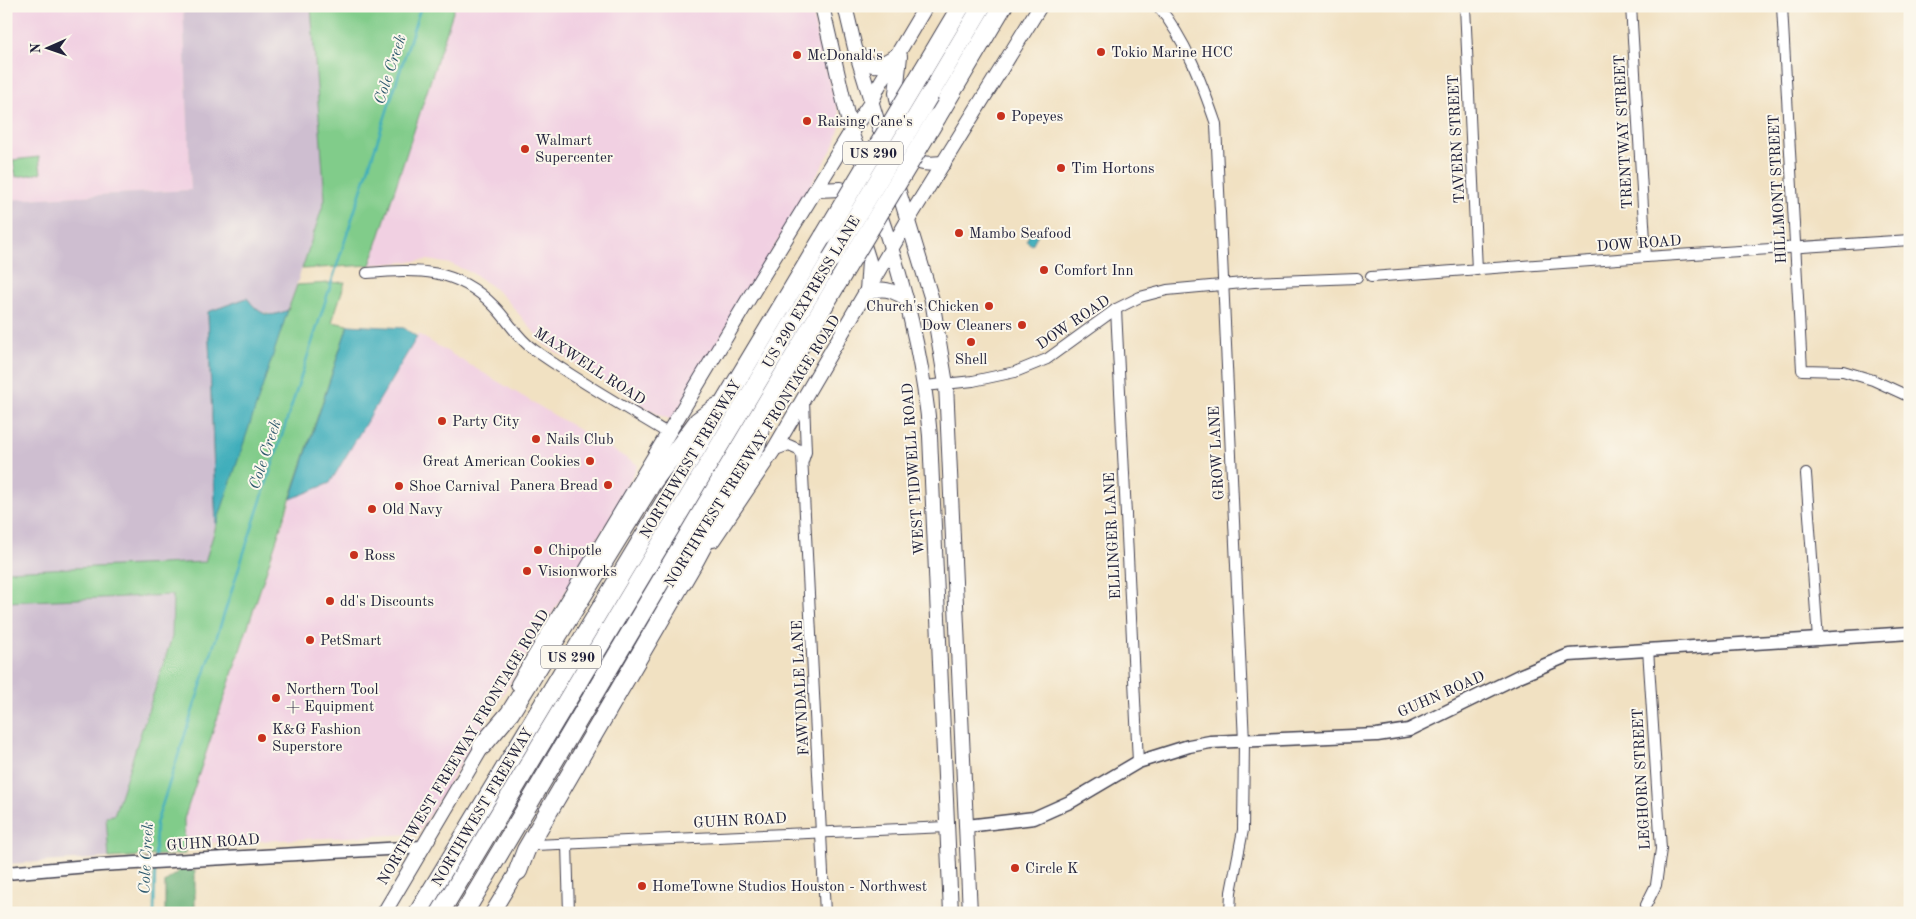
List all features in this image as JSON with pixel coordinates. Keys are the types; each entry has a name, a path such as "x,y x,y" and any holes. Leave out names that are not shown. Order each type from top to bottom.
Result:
{"highway":[{"name":"NORTHWEST FREEWAY","path":"418,913 961,6"},
{"name":"US 290 EXPRESS LANE","path":"440,913 982,6"},
{"name":"US 290","path":"464,913 1003,6"},
{"path":"482,746 510,713 652,483 698,421 724,402"},
{"path":"518,871 526,850 695,560 757,444 764,406"}],"main road":[{"name":"WEST TIDWELL ROAD","path":"822,6 851,132 906,298 925,386 934,529 950,913"},
{"path":"845,6 855,48 932,300 946,384 970,913"},
{"name":"NORTHWEST FREEWAY FRONTAGE ROAD","path":"384,913 757,285 872,101 878,87 900,53 926,6"},
{"name":"NORTHWEST FREEWAY FRONTAGE ROAD","path":"492,913 603,732 707,549 774,451 892,251 908,220 1040,6"},
{"path":"855,48 865,62 874,66 880,65 900,53"},
{"path":"900,53 896,99 911,155 920,163 944,163"},
{"path":"817,190 841,189 849,198 869,261 867,294"},
{"path":"867,294 875,289 882,289 891,290 906,298"},
{"path":"934,529 953,529"},
{"path":"940,679 960,679"}],"street":[{"name":"GROW LANE","path":"1158,6 1184,42 1197,68 1216,124 1244,742 1243,830 1231,892 1230,913"},
{"name":"TAVERN STREET","path":"1465,6 1477,270"},
{"name":"TRENTWAY STREET","path":"1631,6 1646,256"},
{"name":"HILLMONT STREET","path":"1782,6 1802,370 1843,371 1873,380 1910,397"},
{"name":"DOW ROAD","path":"1371,278 1646,256 1796,249 1910,240"},
{"name":"MAXWELL ROAD","path":"367,273 408,270 427,272 446,275 474,288 496,308 530,347 589,386 669,434"},
{"name":"DOW ROAD","path":"925,386 1015,372 1047,359 1116,309 1140,298 1167,290 1222,285 1357,278"},
{"name":"ELLINGER LANE","path":"1116,309 1138,762"},
{"name":"FAWNDALE LANE","path":"804,400 806,452 803,462 825,913"},
{"path":"774,451 792,445 802,455 803,462"},
{"path":"1806,474 1818,640"},
{"name":"GUHN ROAD","path":"967,826 999,824 1034,818 1049,812 1138,762 1189,746 1210,742 1377,735 1409,730 1520,676 1569,656 1648,649 1910,633"},
{"name":"LEGHORN STREET","path":"1646,905 1656,885 1661,849 1648,649"},
{"name":"GUHN ROAD","path":"535,845 947,827"},
{"path":"567,844 569,913"},
{"name":"GUHN ROAD","path":"6,873 133,863 422,847"}],"shaded area":[{"path":"6,6 183,6 191,190 6,200"},
{"path":"183,6 311,6 325,199 288,310 276,315 257,311 208,312 216,526 205,562 6,571 6,200 191,190"},
{"path":"455,6 812,6 818,43 839,113 840,126 835,144 672,420 659,415 545,345 506,299 472,273 451,264 428,260 370,265"},
{"path":"418,334 638,465 609,520 418,834 185,844 184,819 291,499 330,483"},
{"path":"173,594 172,637 114,816 106,816 109,858 6,864 6,602"}],"green space":[{"path":"311,6 455,6 370,265 302,269 325,199"},
{"path":"39,157 41,173 16,177 13,160"},
{"path":"345,282 332,322 348,325 184,819 185,854 109,858 106,816 114,815 172,637 173,595 6,602 6,571 205,562 216,526 208,312 247,298 260,312 270,315 281,313 288,310 297,285"},
{"path":"181,869 195,871 195,913 165,913 165,882"}],"water":[{"path":"1033,228 1039,232 1032,245 1026,241"},
{"path":"247,298 260,312 265,314 270,315 288,310 216,526 208,312"},
{"path":"348,325 404,328 417,337 330,483 291,499"}],"waterway":[{"name":"Cole Creek","path":"155,859 156,824 421,6"},
{"name":"Cole Creek","path":"154,913 155,867"}],"place":[{"name":"Tokio Marine HCC","path":"1101,52"},
{"name":"McDonald's","path":"797,55"},
{"name":"Popeyes","path":"1001,116"},
{"name":"Raising Cane's","path":"807,121"},
{"name":"Walmart Supercenter","path":"525,149"},
{"name":"Tim Hortons","path":"1061,168"},
{"name":"Mambo Seafood","path":"959,233"},
{"name":"Comfort Inn","path":"1044,270"},
{"name":"Church's Chicken","path":"989,306"},
{"name":"Dow Cleaners","path":"1022,325"},
{"name":"Shell","path":"971,342"},
{"name":"Party City","path":"442,421"},
{"name":"Nails Club","path":"536,439"},
{"name":"Great American Cookies","path":"590,461"},
{"name":"Panera Bread","path":"608,485"},
{"name":"Shoe Carnival","path":"399,486"},
{"name":"Old Navy","path":"372,509"},
{"name":"Chipotle","path":"538,550"},
{"name":"Ross","path":"354,555"},
{"name":"Visionworks","path":"527,571"},
{"name":"dd's Discounts","path":"330,601"},
{"name":"PetSmart","path":"310,640"},
{"name":"Northern Tool + Equipment","path":"276,698"},
{"name":"K&G Fashion Superstore","path":"262,738"},
{"name":"Circle K","path":"1015,868"},
{"name":"HomeTowne Studios Houston - Northwest","path":"642,886"}]}
